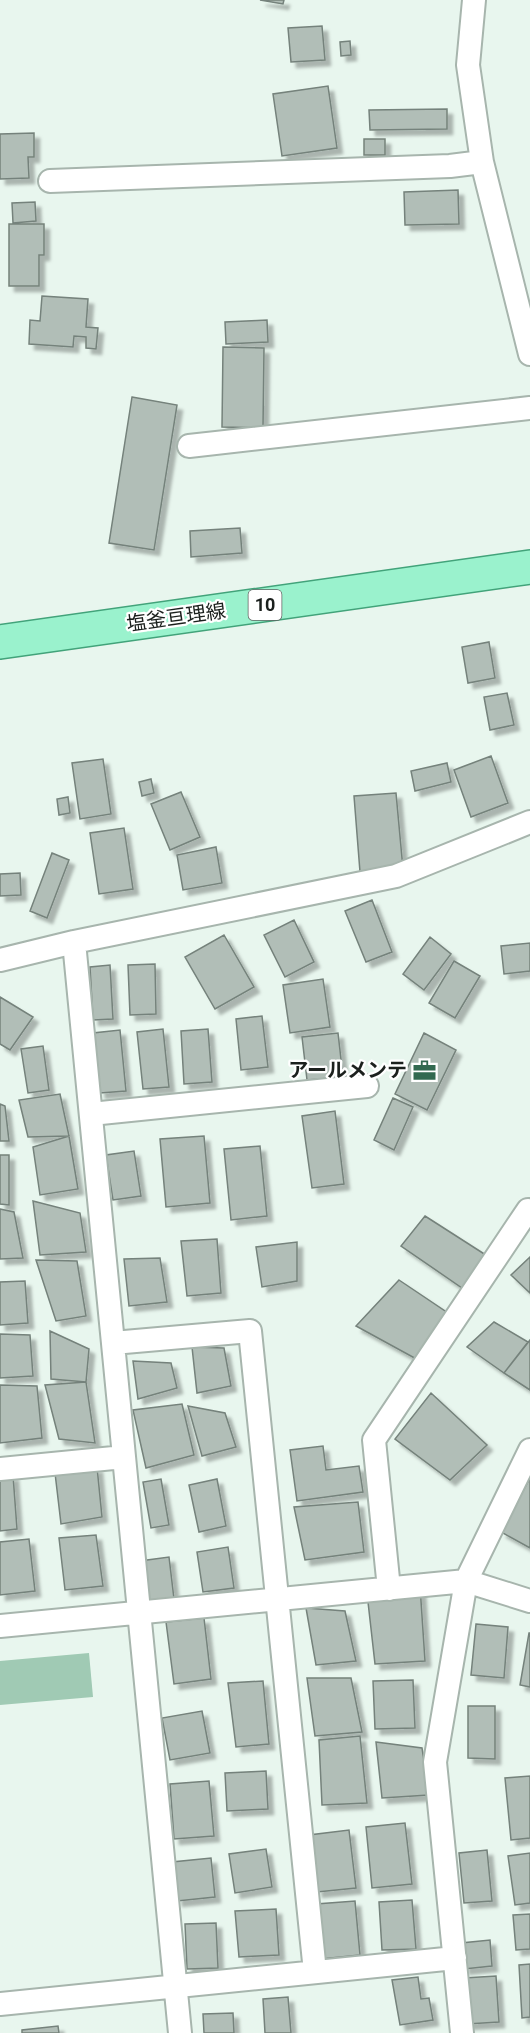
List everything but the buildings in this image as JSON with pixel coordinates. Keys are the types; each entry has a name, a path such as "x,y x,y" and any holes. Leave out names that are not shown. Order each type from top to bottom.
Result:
{"main road":[{"name":"塩釜亘理線","path":"0,642 530,567"}],"street":[{"path":"474,0 468,65 482,162 530,354"},
{"path":"50,181 450,166 482,162"},
{"path":"189,446 530,408"},
{"path":"0,960 74,942 396,876 530,822"},
{"path":"74,942 180,2033"},
{"path":"91,1114 367,1086"},
{"path":"389,1589 374,1440 529,1209"},
{"path":"113,1343 250,1331 315,1972"},
{"path":"462,2033 435,1762 466,1581 530,1450"},
{"path":"0,1469 124,1457"},
{"path":"0,1626 466,1581 530,1601"},
{"path":"0,2004 455,1958"}],"green space":[{"path":"89,1653 93,1697 0,1705 0,1661"}],"place":[{"name":"アールメンテ","path":"425,1070"}]}
